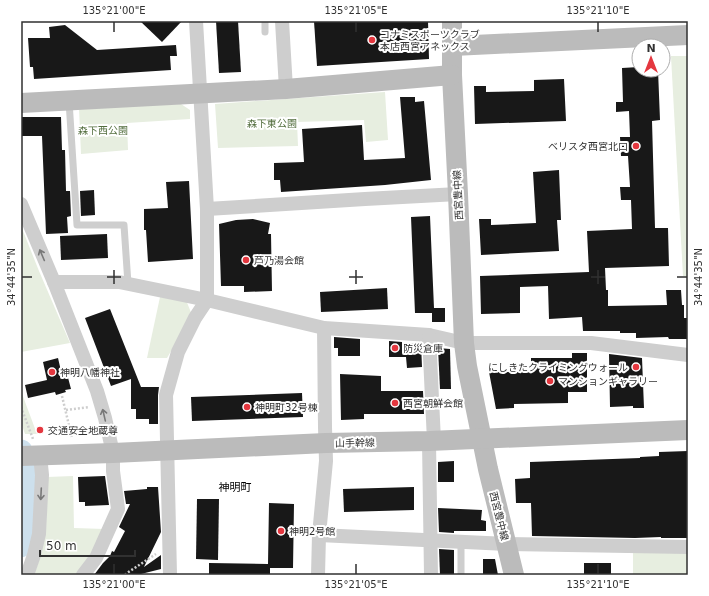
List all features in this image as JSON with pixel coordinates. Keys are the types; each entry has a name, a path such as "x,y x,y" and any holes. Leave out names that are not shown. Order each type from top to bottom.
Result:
{"street":[{"path":"170,575 166,395 178,352 206,300 207,209 196,21"},
{"path":"282,21 286,89"},
{"name":"西宮豊中線","path":"452,21 452,75 464,343 467,366 488,469 514,575"},
{"path":"453,46 688,35"},
{"path":"21,103 286,89 452,75"},
{"path":"207,209 458,194"},
{"path":"21,204 54,282 97,391 102,405 112,453 118,509 96,558 83,575"},
{"path":"54,282 119,282 206,300 324,328 429,335 464,343 591,343 688,355"},
{"path":"318,575 319,535 326,461 324,328"},
{"path":"429,335 431,575"},
{"name":"山手幹線","path":"32,451 112,453 688,430"},
{"path":"27,575 39,534 42,475 32,451"},
{"path":"319,535 507,544 688,547"}],"lane":[{"path":"265,21 265,32"},
{"path":"69,100 77,225 124,225 128,284"},
{"path":"461,542 461,575"}],"path":[{"path":"62,396 72,438"},
{"path":"66,410 102,405"},
{"path":"21,407 32,451"},
{"path":"125,575 169,547"}],"green space":[{"path":"671,56 688,56 688,276 683,276"},
{"name":"森下東公園","path":"385,92 388,140 366,142 364,120 297,122 298,146 218,148 215,104"},
{"name":"森下西公園","path":"181,104 190,110 190,119 127,123 128,150 81,154 79,108"},
{"path":"21,226 39,271 70,343 21,352"},
{"path":"160,297 186,300 192,315 167,358 147,358"},
{"path":"21,391 37,434 25,434 21,422"},
{"path":"73,476 74,528 105,529 87,563 76,575 34,575 46,532 47,477"},
{"path":"633,552 688,553 688,575 633,575"}],"building":[{"path":"140,21 182,21 162,42"},
{"path":"216,21 238,21 241,72 219,73"},
{"name":"コナミスポーツクラブ 本店西宮アネックス","path":"314,21 428,21 429,59 317,66"},
{"path":"65,25 97,50 176,45 177,56 170,56 171,70 34,79 33,67 30,67 28,38 50,38 49,27"},
{"path":"631,67 631,78 658,78 660,120 652,121 655,228 668,228 669,266 605,268 606,290 608,290 608,306 667,305 666,290 681,290 682,305 684,305 684,318 688,318 688,339 669,339 668,337 636,338 636,333 620,333 620,331 583,331 582,317 549,319 548,286 520,287 520,313 481,314 480,276 589,272 587,231 632,229 631,200 621,200 620,187 630,187 628,156 621,156 620,137 630,137 629,111 616,112 616,102 623,102 622,68"},
{"path":"564,79 566,121 475,124 474,86 486,86 486,92 534,91 534,80"},
{"path":"400,97 415,97 415,102 424,101 431,180 385,185 281,192 280,180 274,180 274,163 304,162 302,129 362,125 364,160 405,158"},
{"path":"21,117 61,117 62,150 65,150 66,191 70,191 71,216 67,217 68,233 46,234 42,136 21,136"},
{"path":"559,170 561,220 557,220 559,251 481,255 479,219 491,219 491,225 536,223 533,172"},
{"path":"189,181 193,259 148,262 146,230 144,230 144,209 168,208 166,182"},
{"path":"94,190 95,215 81,216 80,191"},
{"path":"430,216 434,308 445,308 445,322 432,322 432,313 415,313 411,217"},
{"name":"芦乃湯会館","path":"253,219 270,223 268,234 271,234 272,291 244,292 244,286 221,286 219,224 236,220"},
{"path":"107,234 108,258 61,260 60,236"},
{"path":"387,288 388,309 321,312 320,292"},
{"path":"110,309 141,387 159,387 158,424 149,424 149,419 136,419 136,409 131,409 131,379 111,386 85,318"},
{"path":"334,337 360,339 360,356 338,356 338,348 334,348"},
{"path":"389,341 402,342 402,344 421,343 422,367 407,368 406,357 389,357"},
{"path":"438,348 450,349 451,389 440,389"},
{"path":"572,353 587,353 587,392 568,392 568,403 514,404 514,408 496,409 489,372 531,372 531,358 572,358"},
{"path":"609,354 642,358 644,408 633,408 633,406 610,407"},
{"path":"58,358 61,371 66,370 71,389 65,390 66,392 56,395 55,392 28,398 25,385 47,380 43,362"},
{"path":"340,374 381,376 381,391 423,391 424,414 364,414 364,419 341,420"},
{"name":"神明町32号棟","path":"302,393 303,417 192,421 191,397"},
{"path":"688,451 688,538 532,536 531,503 516,503 515,479 530,478 530,462 640,458 659,456 659,452"},
{"path":"454,461 454,482 438,482 438,462"},
{"path":"105,476 109,505 85,506 85,502 79,502 78,477"},
{"path":"147,487 158,487 161,532 144,567 161,555 161,569 141,575 94,575 110,556 112,551 114,552 125,531 119,527 130,504 126,504 124,491 147,489"},
{"path":"414,487 414,510 344,512 343,489"},
{"path":"197,499 219,499 218,560 196,559"},
{"name":"神明2号館","path":"269,503 294,504 293,568 270,568 270,575 209,575 209,563 268,564"},
{"path":"438,508 482,510 481,520 486,521 486,531 454,531 454,533 439,532"},
{"path":"439,549 454,550 454,575 440,575"},
{"path":"483,559 495,559 498,575 483,575"},
{"path":"584,563 611,563 611,575 584,575"}],"waterway":[{"path":"21,451 27,479 27,510 21,546"}],"place":[{"name":"コナミスポーツクラブ 本店西宮アネックス","path":"372,40"},
{"name":"ベリスタ西宮北口","path":"636,146"},
{"name":"芦乃湯会館","path":"246,260"},
{"name":"防災倉庫","path":"395,348"},
{"name":"にしきたクライミングウォール","path":"636,367"},
{"name":"神明八幡神社","path":"52,372"},
{"name":"マンションギャラリー","path":"550,381"},
{"name":"西宮朝鮮会館","path":"395,403"},
{"name":"神明町32号棟","path":"247,407"},
{"name":"交通安全地蔵尊","path":"40,430"},
{"name":"神明2号館","path":"281,531"}],"district":[{"name":"神明町","path":"235,487"}]}
